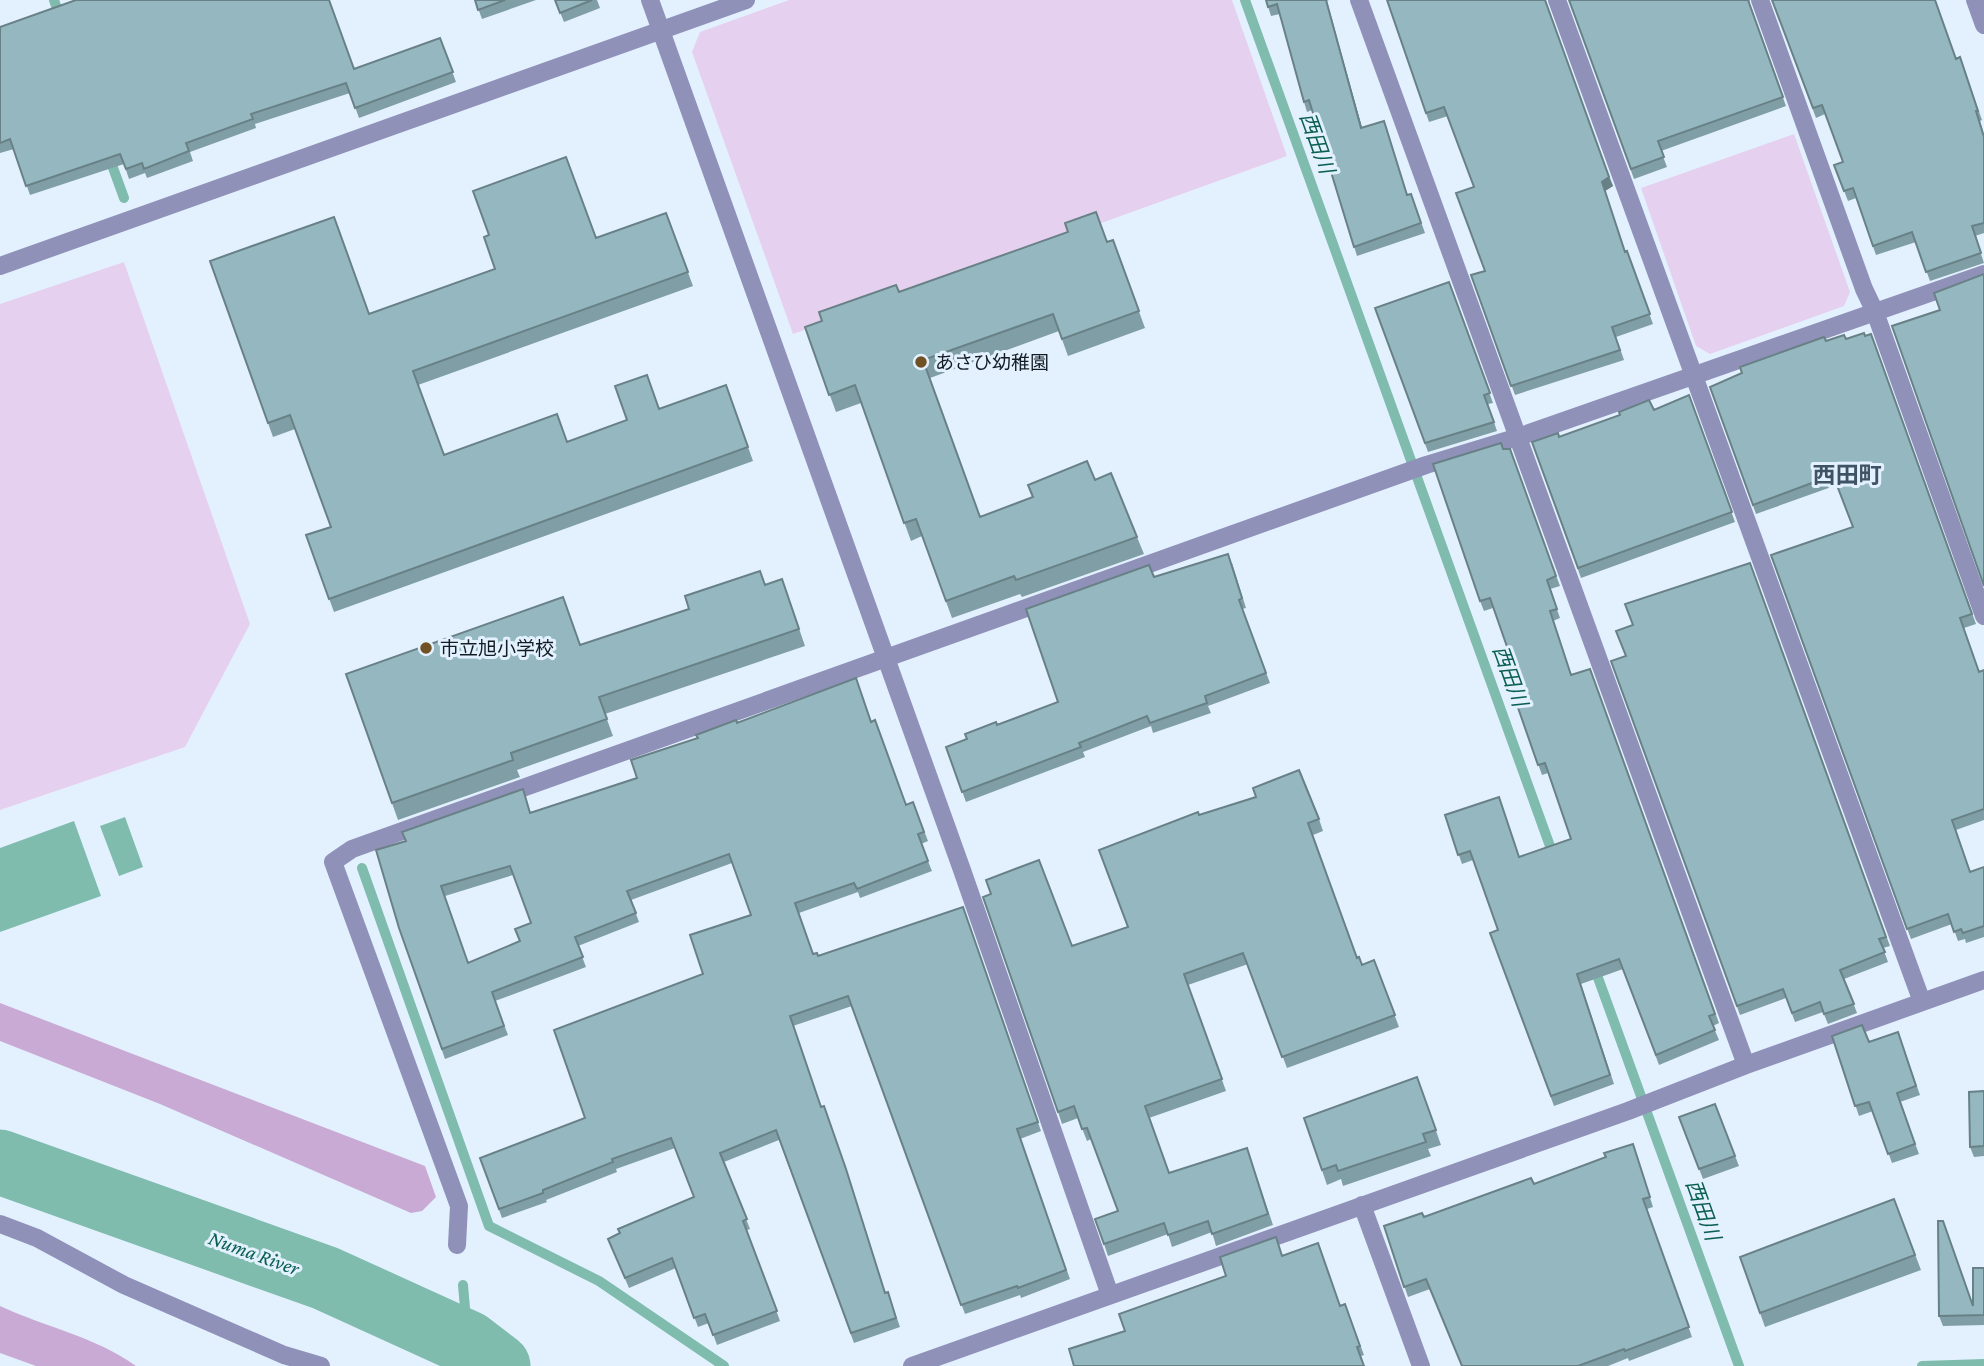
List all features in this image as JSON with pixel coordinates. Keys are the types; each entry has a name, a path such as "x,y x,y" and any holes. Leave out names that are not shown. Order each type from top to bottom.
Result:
{"street":[{"path":"650,0 1110,1295"},
{"path":"0,266 747,0"},
{"path":"1359,0 1746,1065"},
{"path":"1557,0 1922,1002"},
{"path":"1760,0 1984,616"},
{"path":"1975,0 1984,25"},
{"path":"457,1245 460,1206 333,862 352,849 1426,464 1518,437 1984,274"},
{"path":"912,1366 1628,1111 1746,1065 1984,980"},
{"path":"1362,1205 1421,1366"},
{"path":"0,1224 37,1238 149,1296 285,1355 321,1366"}],"shaded area":[{"path":"789,0 1232,0 1287,156 793,334 692,52 700,32"},
{"path":"1794,134 1850,292 1844,306 1710,354 1696,346 1641,188"},
{"path":"124,262 250,624 185,747 0,810 0,304"},
{"path":"125,817 143,867 119,876 100,826"},
{"path":"74,821 101,896 0,932 0,848"},
{"path":"0,1003 425,1166 436,1197 422,1211 411,1213 160,1104 0,1041"},
{"path":"0,1306 104,1347 136,1366 36,1366 0,1353"}],"building":[{"path":"76,0 329,0 354,69 440,38 453,72 355,108 346,83 251,114 253,119 186,143 189,151 144,169 142,163 126,169 120,154 26,186 10,139 0,143 0,27"},
{"path":"475,0 505,0 478,10"},
{"path":"555,0 592,0 560,13"},
{"path":"1266,0 1326,0 1361,128 1384,121 1407,195 1411,194 1421,223 1354,247 1309,100 1304,102 1277,4 1268,7"},
{"path":"1387,0 1545,0 1609,177 1602,182 1625,252 1627,251 1650,314 1612,327 1620,350 1511,386 1471,275 1485,271 1456,193 1474,187 1444,107 1426,113"},
{"path":"1569,0 1748,0 1783,97 1658,141 1664,157 1631,169"},
{"path":"1772,0 1935,0 1956,59 1960,57 1984,137 1984,223 1972,226 1981,253 1926,272 1912,232 1873,246 1853,188 1844,191 1834,165 1843,162 1822,105 1813,108"},
{"path":"566,157 596,238 666,213 688,272 413,371 444,455 557,414 567,442 627,420 615,386 647,375 659,409 726,385 748,447 329,599 306,535 331,527 290,415 268,423 210,261 334,217 369,314 495,269 484,237 489,235 473,191"},
{"path":"1096,212 1107,242 1113,240 1139,311 1062,339 1053,314 923,360 980,517 1033,497 1028,485 1087,461 1095,480 1111,473 1137,537 1016,580 1014,576 946,601 916,519 904,523 855,385 829,395 805,327 822,321 819,312 896,285 899,292 1068,232 1065,223"},
{"path":"1984,274 1984,586 1892,326 1940,310 1934,293"},
{"path":"1449,282 1490,393 1484,395 1494,422 1425,443 1375,308"},
{"path":"1864,333 1865,336 1871,334 1972,614 1960,618 1979,672 1984,670 1984,809 1952,820 1970,872 1984,867 1984,926 1963,933 1961,929 1954,932 1948,914 1907,929 1771,555 1853,527 1833,475 1753,505 1710,387 1742,373 1740,367 1824,337 1826,341 1844,335 1846,339"},
{"path":"1689,395 1732,512 1578,568 1532,442 1558,433 1559,437 1620,415 1619,412 1649,400 1654,410"},
{"path":"1501,443 1503,449 1510,449 1556,576 1547,580 1557,609 1550,611 1571,675 1590,669 1715,1014 1709,1016 1715,1030 1656,1055 1619,959 1577,974 1610,1075 1551,1096 1490,933 1498,930 1470,851 1458,855 1445,815 1499,797 1519,857 1571,839 1545,763 1538,765 1516,702 1510,684 1519,681 1490,598 1480,601 1433,464"},
{"path":"1228,554 1242,598 1239,600 1266,673 1205,696 1207,703 1150,723 1147,716 1079,743 1081,747 962,792 946,747 967,739 965,734 1058,702 1026,609 1149,565 1154,577"},
{"path":"1750,563 1886,937 1879,939 1885,952 1840,970 1854,1004 1824,1014 1820,1002 1792,1013 1783,989 1737,1006 1611,661 1626,656 1616,631 1633,625 1625,604"},
{"path":"760,571 765,585 782,579 799,629 599,697 607,719 511,753 513,760 392,803 346,674 563,597 580,645 689,609 685,596"},
{"path":"856,678 871,722 875,720 906,805 913,802 924,832 918,834 928,861 857,889 854,883 795,903 813,954 817,953 818,956 963,907 1038,1122 1017,1129 1066,1270 961,1305 848,996 790,1016 821,1107 824,1106 885,1293 888,1292 896,1318 851,1333 776,1130 720,1153 747,1219 743,1221 777,1311 713,1335 705,1314 694,1318 672,1258 625,1278 608,1239 620,1233 618,1229 694,1197 671,1138 612,1159 613,1162 543,1190 543,1193 499,1209 480,1158 585,1118 554,1030 703,974 690,935 751,915 729,854 627,891 636,913 575,937 583,957 492,992 504,1026 442,1049 399,928 376,850 406,841 402,832 523,789 530,813 637,778 631,760 698,738 696,735 736,720 737,723","holes":["510,866 531,923 515,929 520,941 468,963 441,886"]},
{"path":"1299,770 1319,819 1308,823 1357,958 1359,957 1362,965 1374,960 1395,1015 1282,1057 1243,953 1184,974 1222,1079 1145,1106 1169,1173 1247,1148 1268,1214 1212,1234 1208,1221 1168,1235 1164,1223 1104,1244 1095,1219 1118,1211 1087,1128 1082,1129 1074,1106 1058,1112 983,897 991,894 986,880 1039,860 1072,946 1128,927 1099,850 1198,812 1199,815 1256,797 1253,788"},
{"path":"1862,1025 1869,1042 1898,1032 1916,1086 1897,1093 1915,1144 1888,1154 1869,1102 1855,1106 1832,1036"},
{"path":"1417,1077 1436,1130 1423,1134 1426,1142 1338,1171 1336,1165 1322,1170 1304,1118"},
{"path":"1984,1091 1984,1146 1970,1147 1969,1092"},
{"path":"1715,1104 1735,1156 1699,1169 1679,1117"},
{"path":"1633,1144 1650,1197 1643,1199 1689,1327 1578,1366 1462,1366 1426,1279 1404,1287 1384,1226 1422,1213 1424,1217 1531,1178 1534,1184 1606,1157 1604,1153"},
{"path":"1894,1199 1915,1255 1760,1313 1740,1257"},
{"path":"1938,1221 1943,1221 1973,1306 1973,1268 1984,1268 1984,1315 1939,1316"},
{"path":"1276,1237 1282,1256 1318,1243 1340,1306 1345,1304 1364,1366 1074,1366 1069,1349 1125,1331 1119,1314 1226,1276 1220,1257"}],"waterway":[{"path":"54,0 61,20"},
{"name":"西田川","path":"1245,0 1555,860"},
{"path":"108,154 124,198"},
{"path":"362,868 489,1226 599,1281 724,1366"},
{"name":"西田川","path":"1593,964 1739,1366"},
{"name":"Numa River","path":"0,1162 325,1278 468,1343 498,1366"},
{"path":"463,1285 468,1343"},
{"name":"西田川","path":"1922,1366 1984,1364"}],"place":[{"name":"あさひ幼稚園","path":"921,362"},
{"name":"市立旭小学校","path":"426,648"}],"district":[{"name":"西田町","path":"1847,475"}]}
